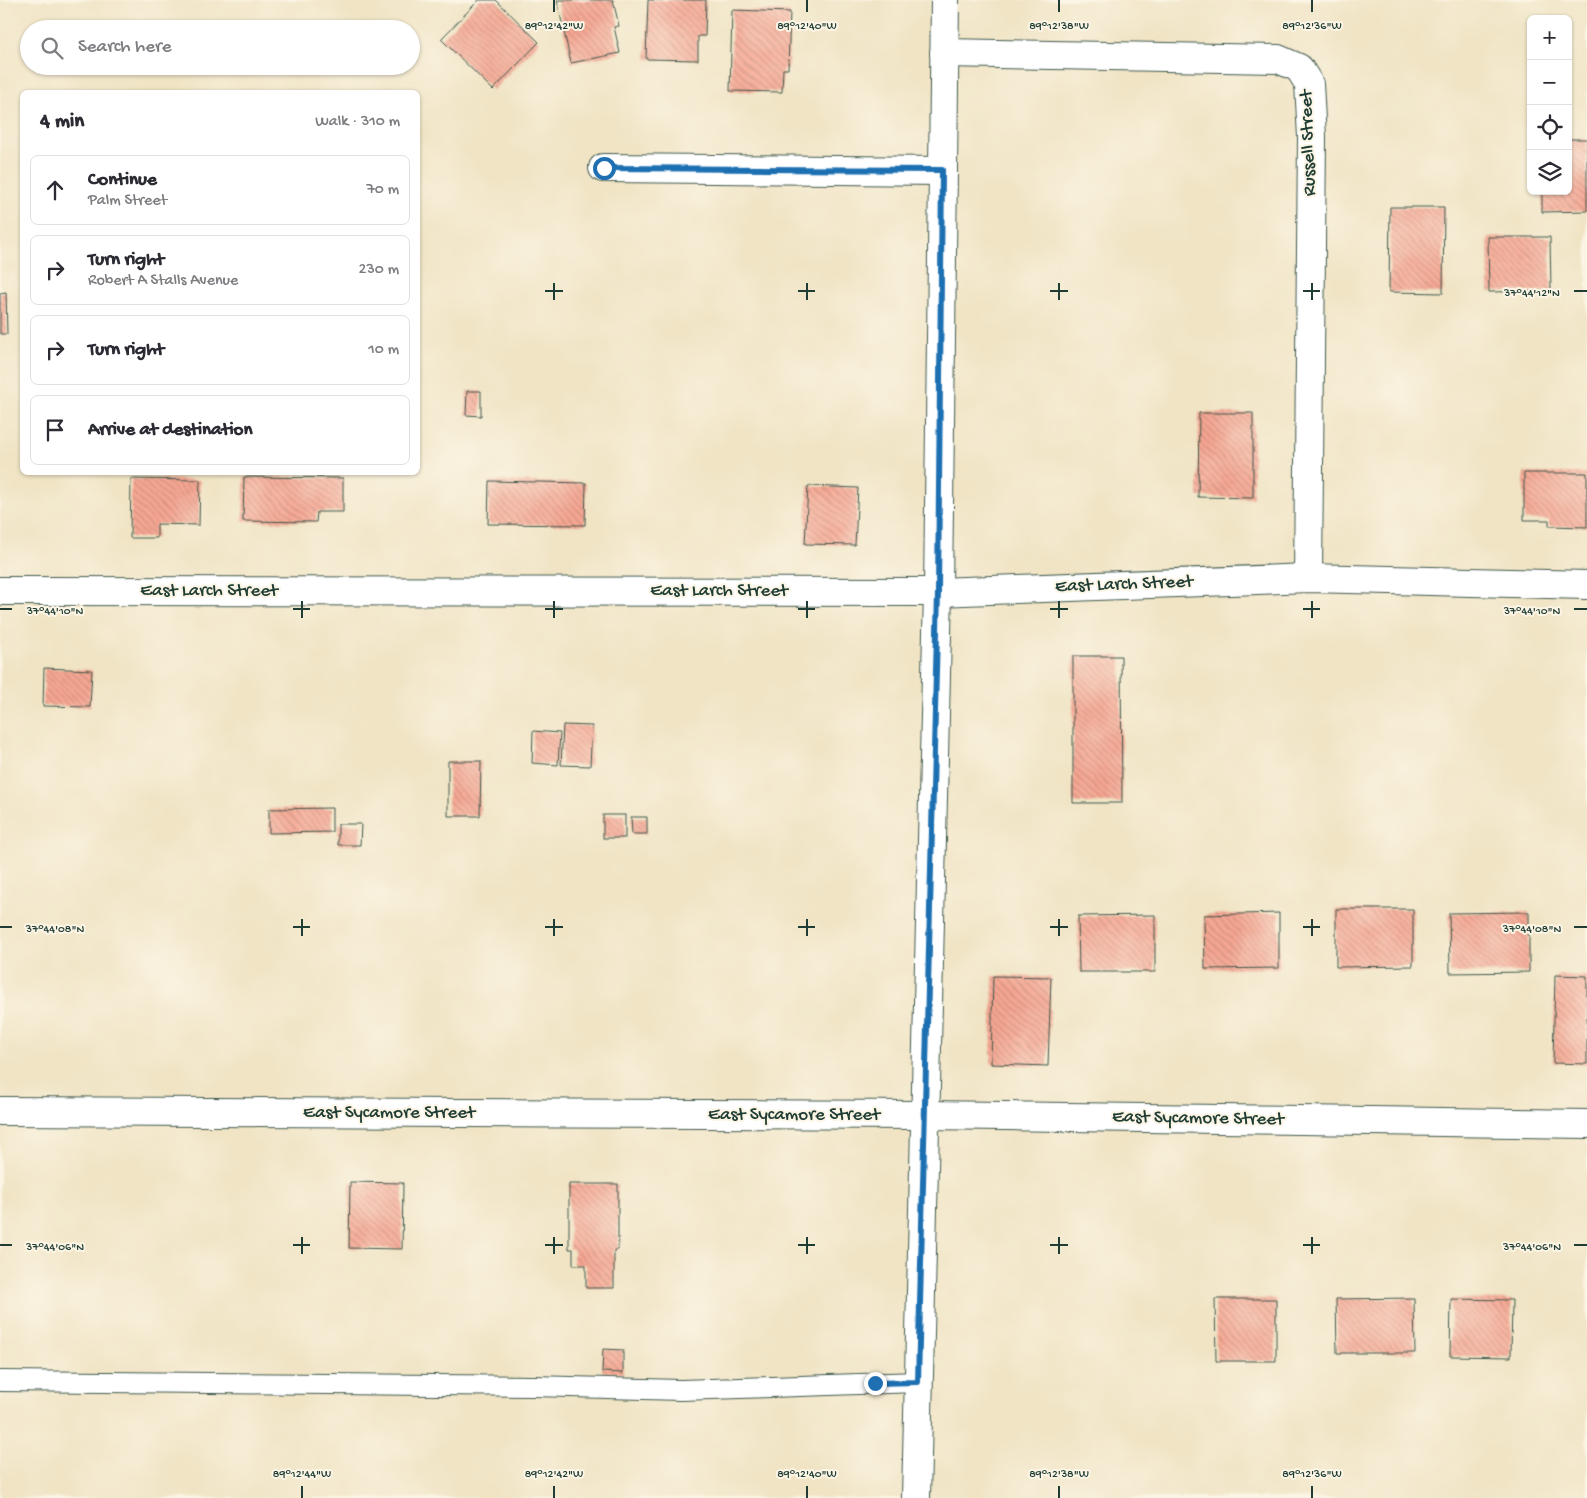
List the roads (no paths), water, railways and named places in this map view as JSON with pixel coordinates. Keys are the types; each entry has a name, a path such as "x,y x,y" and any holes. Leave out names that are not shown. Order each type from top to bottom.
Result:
{"street":[{"path":"916,1498 938,592 944,0"},
{"name":"Russell Street","path":"944,53 1278,59 1299,68 1309,84 1312,137 1308,578"},
{"path":"604,168 942,170"},
{"name":"East Larch Street","path":"0,591 938,592 1308,578 1587,585"},
{"name":"East Sycamore Street","path":"0,1110 925,1115 1587,1124"}],"lane":[{"path":"0,1381 524,1386 681,1390 918,1382"}]}
